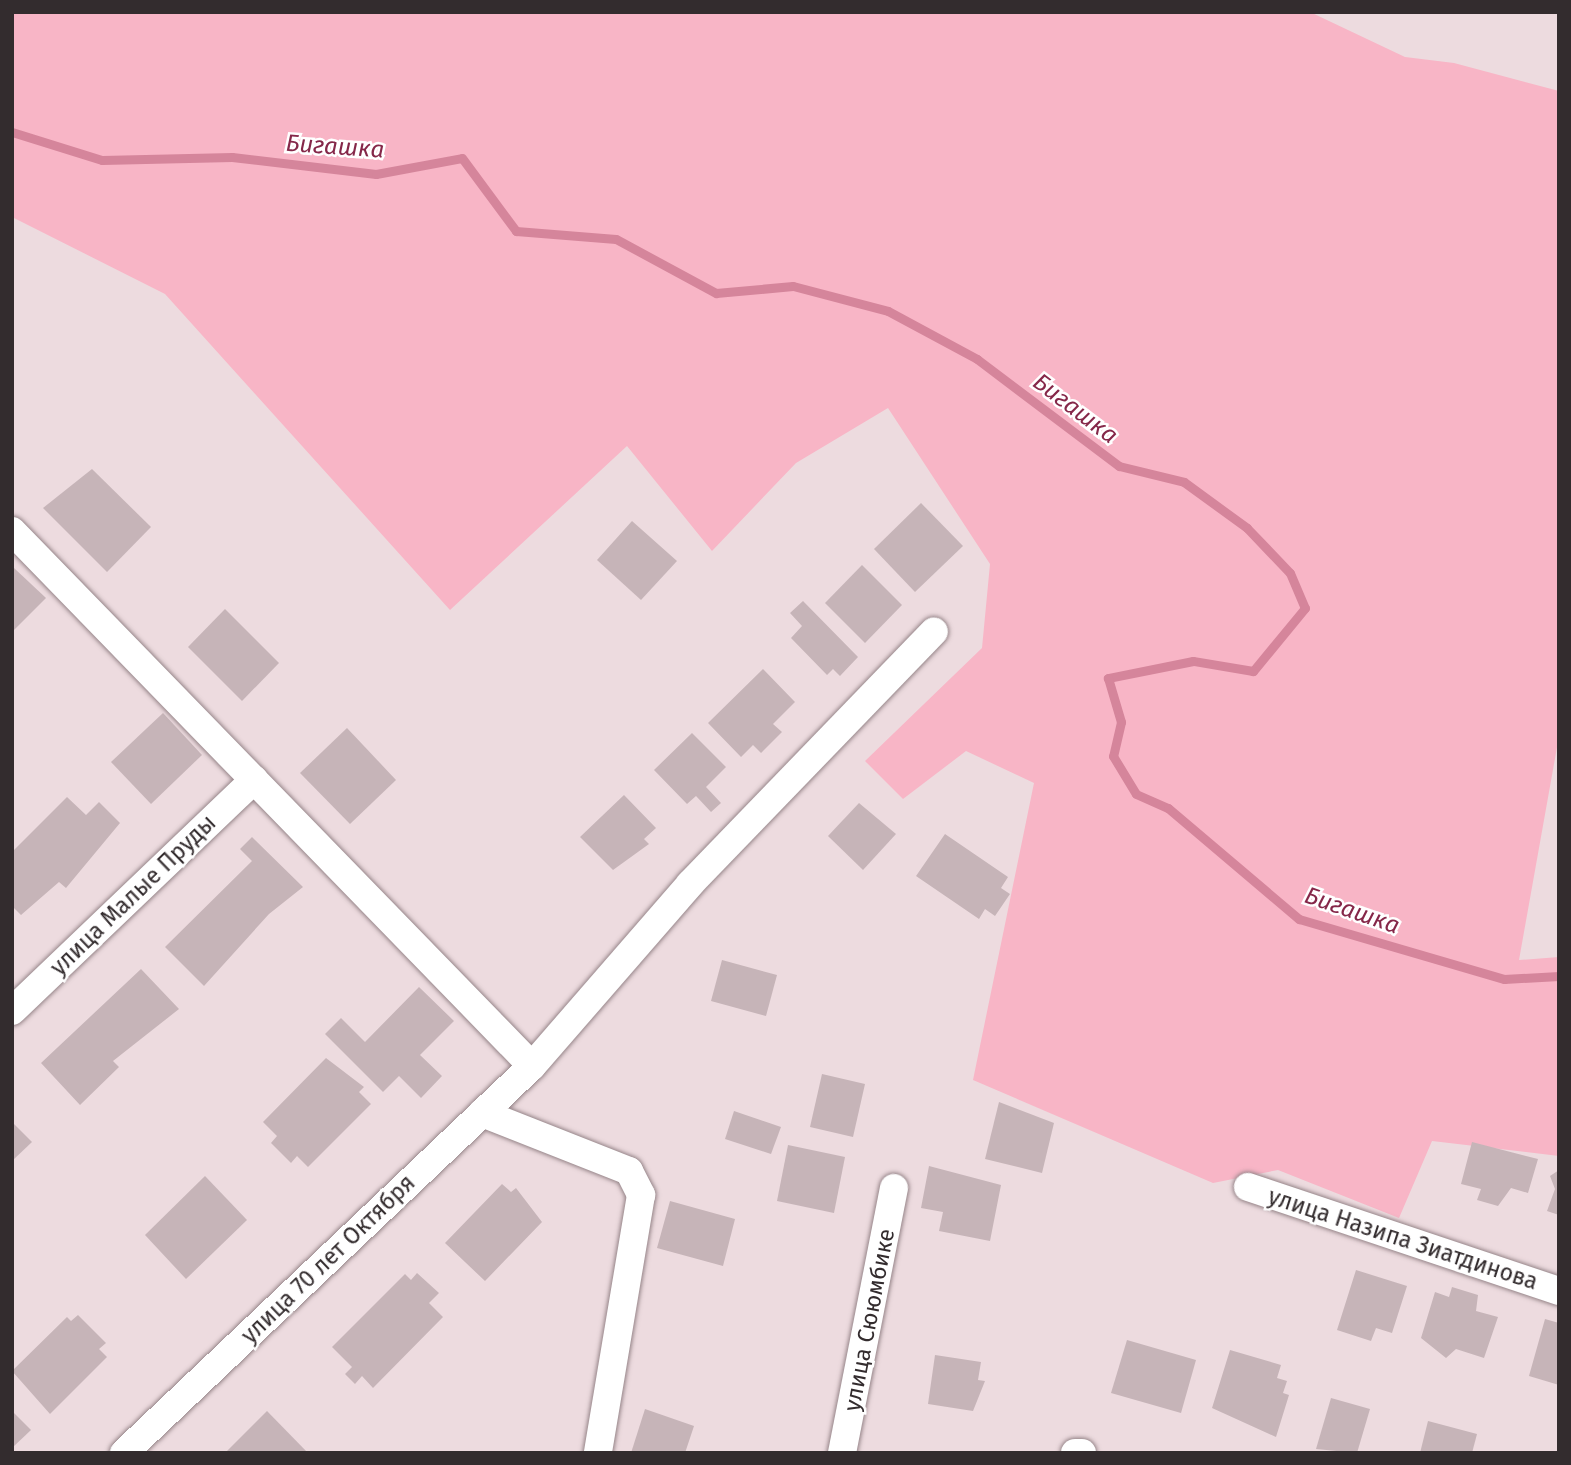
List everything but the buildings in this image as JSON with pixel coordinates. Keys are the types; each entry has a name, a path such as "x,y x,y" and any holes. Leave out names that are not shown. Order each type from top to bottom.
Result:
{"street":[{"path":"12,531 532,1066"},
{"name":"улица 70 лет Октября","path":"124,1453 532,1066 690,884 933,631"},
{"name":"улица Малые Пруды","path":"12,1011 254,780"},
{"path":"482,1113 629,1171 641,1195 611,1401 598,1453"},
{"name":"улица Назипа Зиатдинова","path":"1248,1187 1559,1291"},
{"name":"улица Сююмбике","path":"842,1453 894,1188"}],"shaded area":[{"path":"12,12 1310,12 1405,57 1454,63 1559,91 1559,736 1519,960 1559,957 1559,1156 1432,1141 1399,1218 1278,1170 1213,1183 973,1080 1034,783 966,751 903,799 865,761 982,648 990,564 888,408 796,463 712,551 627,446 450,610 165,294 12,217"}],"waterway":[{"name":"Бигашка","path":"12,132 102,160 232,157 376,174 462,158 516,231 616,239 716,293 793,286 888,311 977,359 1119,466 1184,482 1247,528 1290,573 1305,608 1253,671 1193,661 1108,678 1121,722 1113,756 1136,794 1168,808 1299,919 1504,979 1559,976"}]}
